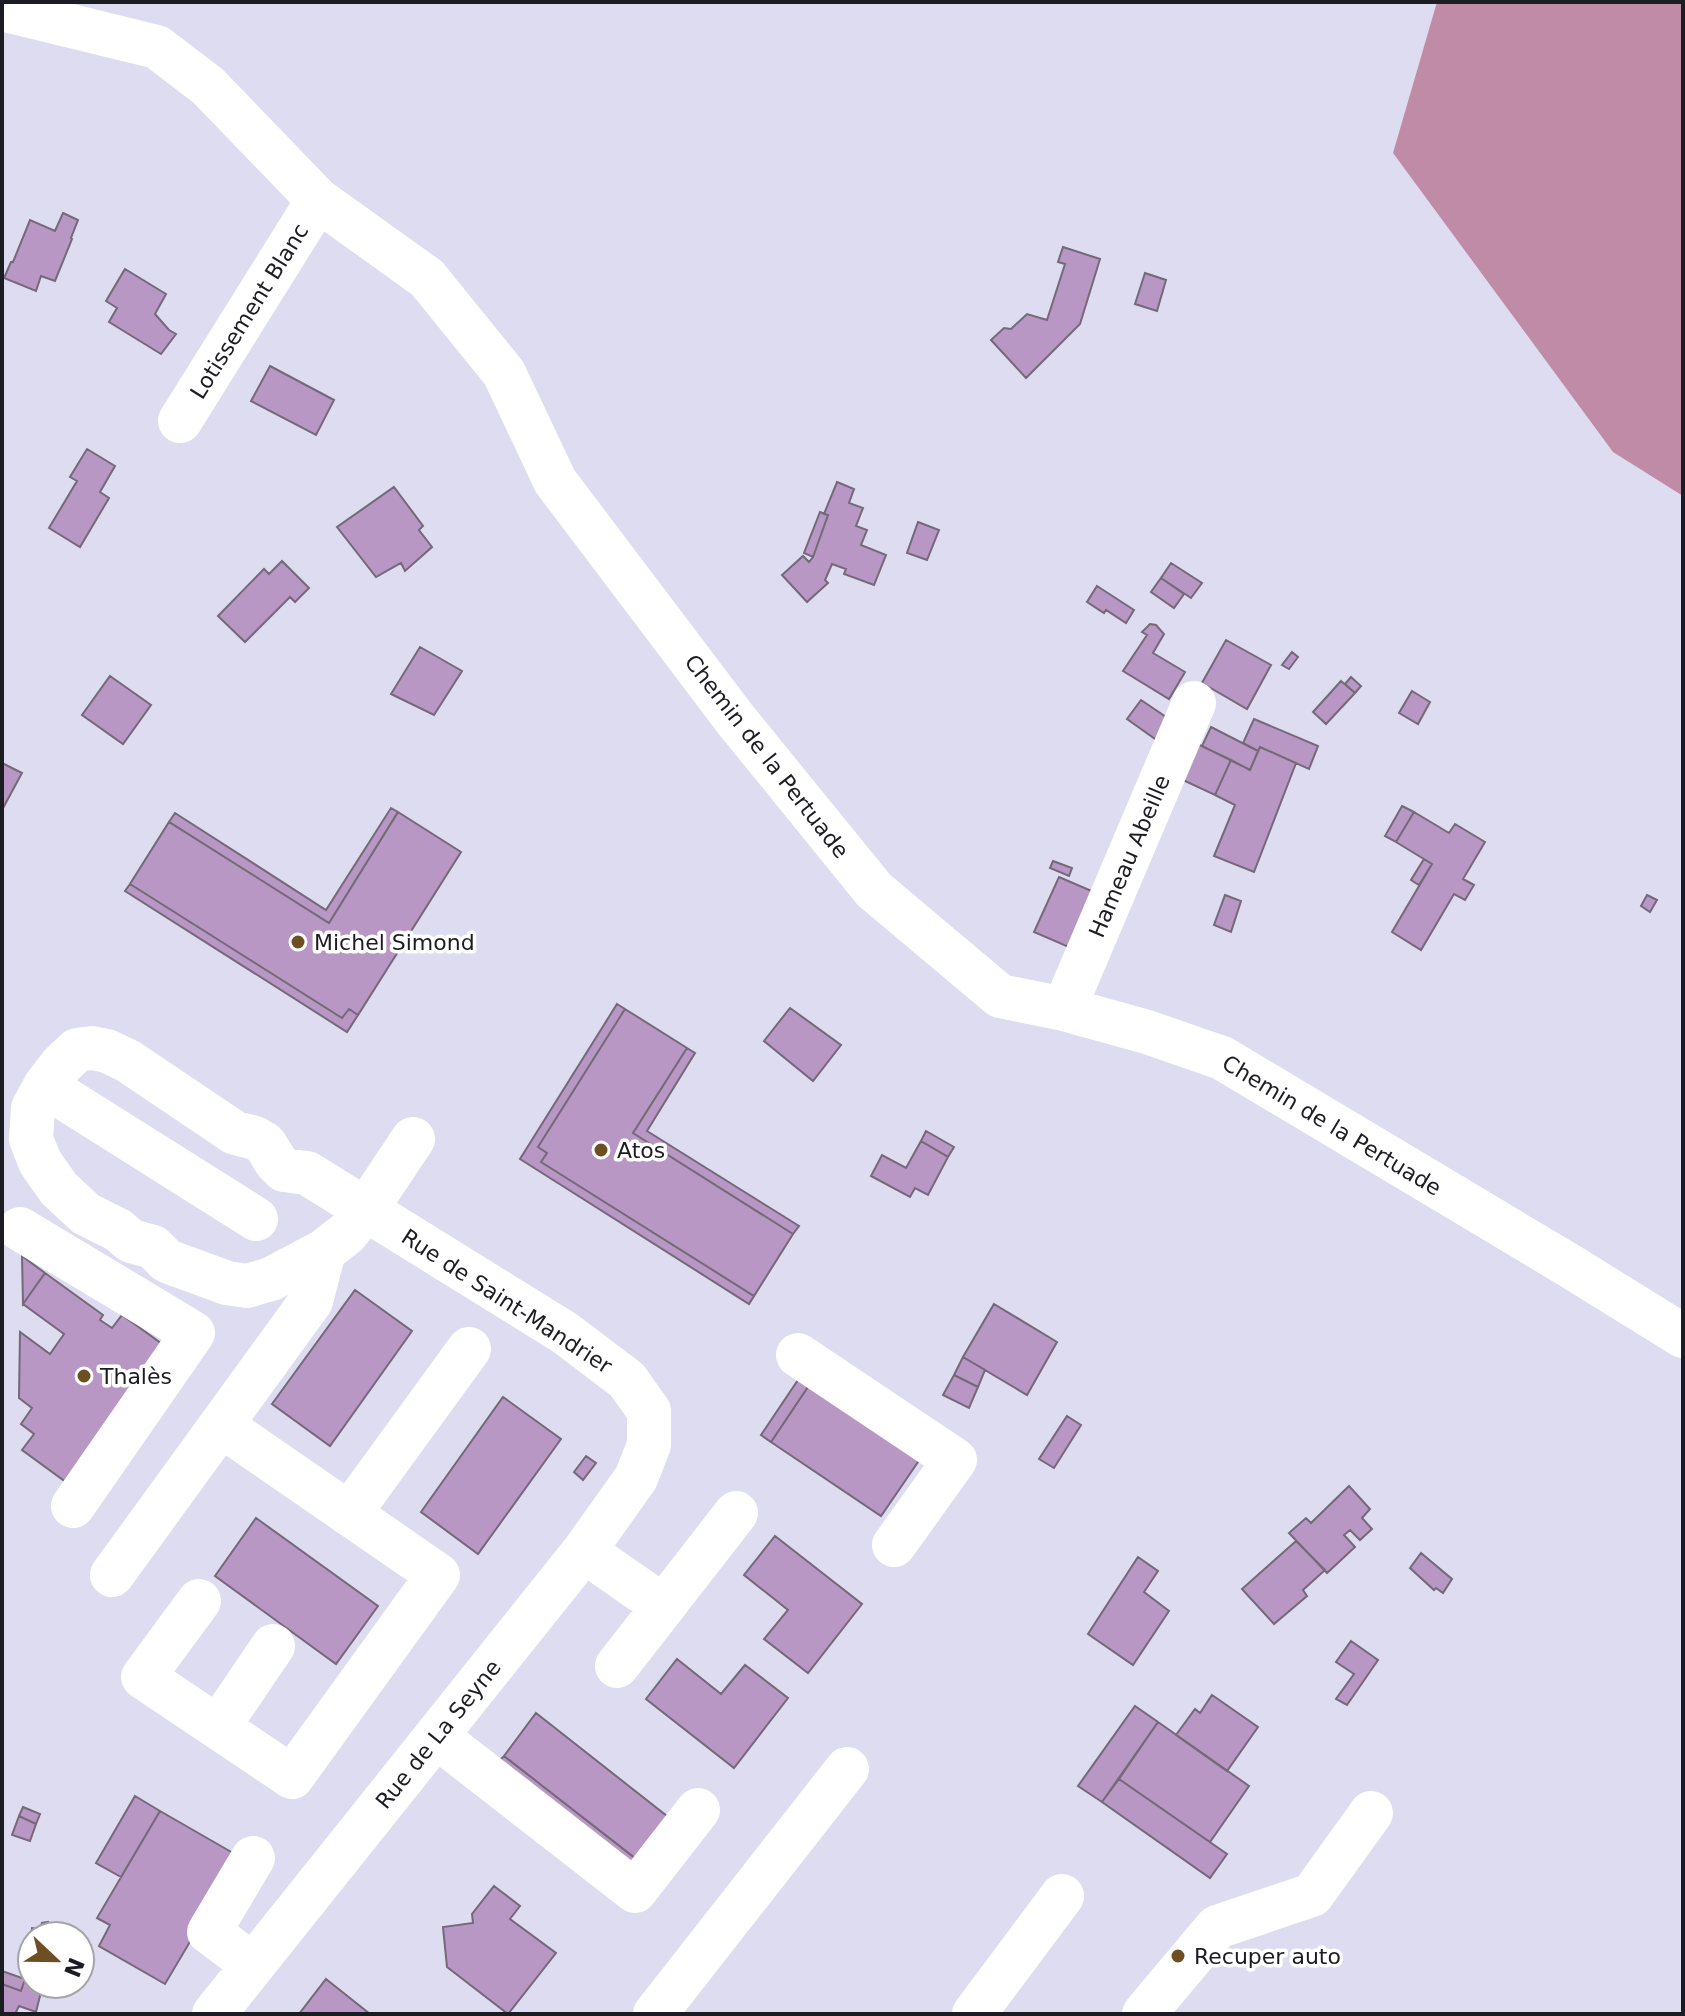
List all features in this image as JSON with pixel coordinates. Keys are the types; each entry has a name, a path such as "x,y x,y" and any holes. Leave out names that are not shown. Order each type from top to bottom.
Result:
{"street":[{"name":"Chemin de la Pertuade","path":"2,9 157,47 208,86 318,200 427,278 504,373 555,481 735,719 874,890 1000,996 1064,1009 1147,1032 1222,1058 1683,1336"},
{"name":"Lotissement Blanc","path":"180,421 318,200"},
{"name":"Hameau Abeille","path":"1064,1009 1194,703"},
{"name":"Rue de Saint-Mandrier","path":"413,1139 365,1211 346,1234 324,1251 271,1279 247,1286 227,1283 167,1261 153,1247 131,1241 118,1230 86,1214 59,1189 40,1162 31,1139 33,1108 45,1086 77,1050 92,1048 107,1051 128,1061 235,1133 265,1144 284,1170 307,1173 365,1211 565,1333 627,1380 649,1411 649,1445"},
{"path":"45,1086 256,1219"},
{"path":"20,1229 193,1333 73,1506"},
{"path":"112,1575 311,1301 324,1251"},
{"path":"154,1309 181,1265"},
{"path":"349,1514 469,1349"},
{"path":"798,1355 955,1460 894,1545"},
{"path":"199,1601 143,1677 292,1777 438,1575 222,1426"},
{"name":"Rue de La Seyne","path":"214,2014 584,1551 636,1478 649,1445"},
{"path":"617,1666 736,1513"},
{"path":"584,1551 663,1606"},
{"path":"218,1727 273,1646"},
{"path":"436,1736 635,1891 698,1810"},
{"path":"655,2014 847,1769"},
{"path":"1144,2014 1217,1927 1312,1895 1371,1813"},
{"path":"253,1858 209,1932 253,1965"},
{"path":"974,2014 1062,1896"}],"shaded area":[{"path":"1437,2 1683,2 1683,496 1613,452 1393,153"}],"building":[{"path":"63,213 78,220 55,281 41,276 36,291 4,278 30,220 55,231"},
{"path":"1063,247 1100,259 1080,324 1026,378 991,340 1004,328 1011,329 1027,314 1047,320 1065,264 1058,262"},
{"path":"125,269 166,294 155,314 176,334 161,354 109,322 117,308 106,301"},
{"path":"1145,273 1166,280 1157,311 1135,304"},
{"path":"270,366 334,400 316,435 251,401"},
{"path":"87,449 115,466 100,492 109,498 80,547 49,528 77,481 70,477"},
{"path":"837,482 854,489 849,503 863,508 856,526 867,530 861,545 886,555 874,585 844,574 846,569 832,564 825,580 828,583 807,602 782,575 803,556 809,562 813,557 828,515 824,514"},
{"path":"394,487 423,526 419,530 432,547 405,571 401,563 376,577 337,527"},
{"path":"820,512 828,515 813,557 804,553"},
{"path":"918,522 939,530 927,560 907,553"},
{"path":"282,561 309,588 295,602 290,597 245,642 218,616 264,569 269,574"},
{"path":"1171,563 1202,583 1191,598 1161,578"},
{"path":"1161,578 1184,594 1174,608 1151,592"},
{"path":"1097,586 1134,610 1126,623 1087,602"},
{"path":"1150,624 1156,625 1164,634 1153,653 1185,672 1169,699 1123,671 1147,635 1142,632"},
{"path":"1226,640 1271,665 1247,709 1202,683"},
{"path":"420,647 462,671 434,715 391,694"},
{"path":"1292,652 1298,657 1289,669 1282,665"},
{"path":"110,676 151,705 123,744 82,715"},
{"path":"1351,677 1361,686 1355,693 1345,684"},
{"path":"1341,681 1355,693 1326,724 1313,712"},
{"path":"1412,691 1430,702 1418,724 1399,713"},
{"path":"1141,700 1172,721 1158,741 1127,719"},
{"path":"1254,719 1318,746 1309,769 1260,747 1258,751 1243,743"},
{"path":"1211,727 1258,751 1250,770 1202,746"},
{"path":"1189,740 1231,760 1215,795 1170,774"},
{"path":"1260,747 1296,763 1254,872 1214,856 1235,805 1215,795 1231,760 1250,770"},
{"path":"2,763 22,773 2,810"},
{"path":"1402,806 1414,812 1396,842 1385,836"},
{"path":"391,808 398,812 329,923 169,822 175,813 326,910"},
{"path":"398,812 461,852 358,1015 349,1009 342,1018 130,884 169,822 329,923"},
{"path":"1414,812 1449,833 1455,824 1485,842 1463,879 1474,885 1465,900 1454,894 1421,950 1392,932 1432,864 1396,842"},
{"path":"1424,859 1432,864 1419,885 1411,880"},
{"path":"1053,861 1072,868 1069,876 1050,868"},
{"path":"1059,877 1094,892 1071,948 1034,932"},
{"path":"130,884 342,1018 349,1009 358,1015 347,1032 125,891"},
{"path":"1225,895 1241,901 1231,932 1214,925"},
{"path":"1647,895 1657,900 1650,912 1641,906"},
{"path":"617,1004 625,1009 538,1147 547,1153 541,1162 754,1296 749,1304 520,1159"},
{"path":"790,1008 841,1045 813,1081 764,1041"},
{"name":"Atos","path":"625,1009 687,1048 633,1133 793,1234 754,1296 541,1162 547,1153 538,1147"},
{"path":"687,1048 695,1053 647,1131 799,1226 793,1234 633,1133"},
{"path":"926,1131 954,1147 948,1157 921,1141"},
{"path":"921,1141 948,1157 928,1195 915,1188 910,1197 871,1176 882,1155 906,1168"},
{"path":"22,1256 45,1273 23,1304"},
{"name":"Thalès","path":"45,1273 103,1315 100,1320 112,1328 122,1315 169,1349 70,1485 22,1450 34,1434 21,1424 32,1408 19,1398 20,1332 50,1354 64,1334 23,1304"},
{"path":"355,1290 412,1331 330,1446 272,1404"},
{"path":"994,1304 1057,1342 1027,1395 963,1357"},
{"path":"963,1357 985,1370 978,1387 954,1375"},
{"path":"954,1375 978,1387 969,1408 943,1395"},
{"path":"800,1377 810,1384 771,1442 761,1435"},
{"path":"810,1384 920,1459 881,1516 771,1442"},
{"path":"503,1397 561,1439 478,1554 421,1512"},
{"path":"1067,1416 1081,1425 1054,1468 1039,1459"},
{"path":"586,1456 596,1463 583,1480 574,1472"},
{"path":"1349,1486 1370,1509 1362,1518 1372,1529 1360,1540 1350,1530 1344,1535 1355,1547 1327,1573 1289,1533 1306,1518 1311,1523"},
{"path":"256,1518 378,1606 336,1664 215,1576"},
{"path":"775,1536 862,1604 808,1673 764,1639 788,1610 744,1575"},
{"path":"1296,1541 1325,1570 1303,1590 1307,1596 1274,1624 1242,1589"},
{"path":"1421,1553 1452,1579 1443,1593 1436,1588 1434,1590 1410,1568"},
{"path":"1138,1557 1158,1571 1144,1592 1169,1611 1133,1665 1088,1634"},
{"path":"1351,1641 1378,1660 1347,1705 1336,1699 1354,1674 1336,1662"},
{"path":"677,1659 721,1694 745,1665 788,1698 734,1768 646,1699"},
{"path":"1212,1695 1258,1727 1227,1771 1176,1735 1195,1709 1200,1713"},
{"path":"1135,1706 1158,1722 1102,1802 1078,1786"},
{"path":"536,1713 672,1820 640,1862 504,1756"},
{"path":"1158,1722 1249,1786 1210,1842 1119,1779"},
{"path":"504,1756 640,1862 635,1868 498,1762"},
{"path":"1119,1779 1227,1854 1210,1878 1102,1802"},
{"path":"135,1796 160,1811 121,1877 96,1863"},
{"path":"23,1807 40,1814 36,1824 19,1816"},
{"path":"160,1811 240,1857 165,1984 99,1946 110,1925 97,1918"},
{"path":"19,1816 36,1824 30,1841 12,1835"},
{"path":"494,1886 520,1906 510,1919 556,1953 508,2014 447,1967 443,1927 473,1923 472,1914"},
{"path":"2,1971 16,1976 16,1989 2,1984"},
{"path":"326,1979 370,2014 299,2014"},
{"path":"2,1984 16,1989 16,2000 39,2000 36,2012 19,2006 15,2014 2,2014"}],"place":[{"name":"Michel Simond","path":"298,942"},
{"name":"Atos","path":"601,1150"},
{"name":"Thalès","path":"84,1376"},
{"name":"Recuper auto","path":"1178,1956"}]}
